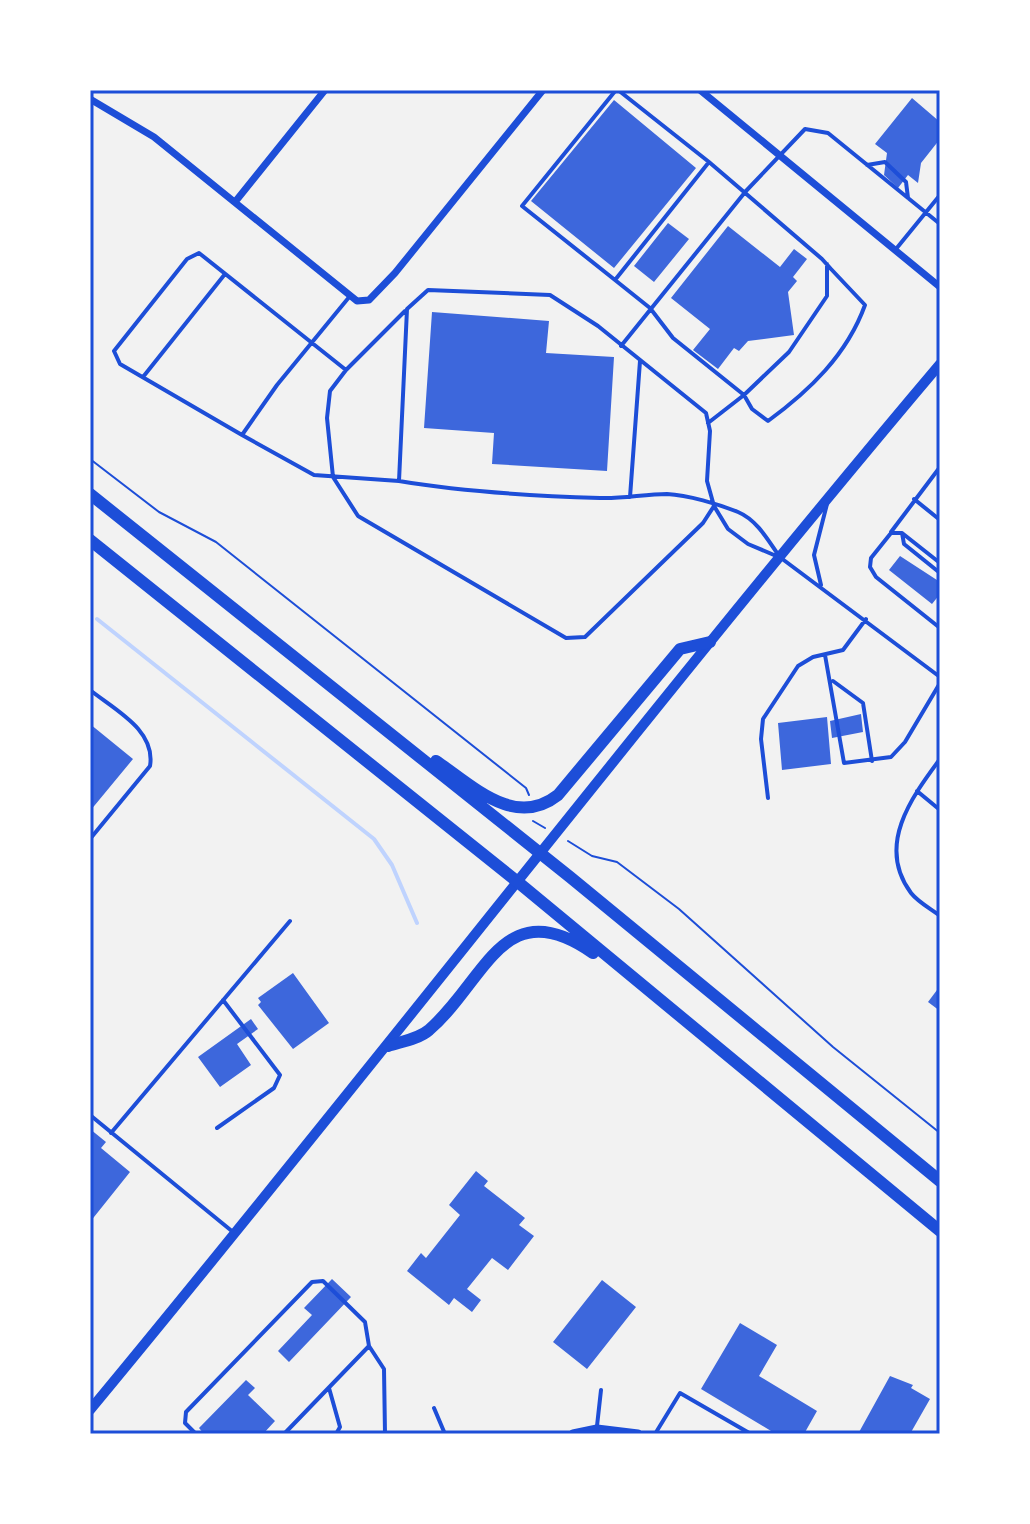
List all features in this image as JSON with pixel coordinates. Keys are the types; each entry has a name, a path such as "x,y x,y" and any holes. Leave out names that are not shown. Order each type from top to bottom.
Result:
{"highway":[{"path":"90,494 542,855 940,1181"},
{"path":"90,540 519,883 940,1231"},
{"path":"329,685 484,794 499,803 532,810 558,795 680,649 710,642"},
{"path":"388,1046 427,1032 510,939 545,929 578,943 677,1014"}],"main road":[{"path":"90,1410 388,1046 710,642 940,364"}],"street":[{"path":"235,202 325,90"},
{"path":"90,99 154,137 354,298 369,300 395,273 543,90"},
{"path":"700,90 940,287"},
{"path":"573,1434 597,1429 638,1434"}],"lane":[{"path":"617,90 709,162 827,264 865,305 857,327 810,390 768,421 752,409 744,395 673,338 650,308 522,206 617,90"},
{"path":"621,346 746,191 798,133 815,129 828,133 940,224"},
{"path":"615,280 709,162"},
{"path":"867,165 885,162 906,182 908,198"},
{"path":"895,250 940,195"},
{"path":"346,370 199,253 187,259 177,270 114,351 120,364 314,475 565,497 669,494 740,513 761,529 781,558"},
{"path":"708,423 744,395 789,352 827,296 827,264"},
{"path":"143,377 225,274"},
{"path":"714,506 703,523 585,637 566,638 358,516 333,477 327,418 330,391 346,370 428,290 550,295 706,413 707,481 714,506 728,529 748,544 781,558 822,587 940,680 905,742 891,757 844,763 832,679 825,655"},
{"path":"242,435 311,343 354,298"},
{"path":"399,481 407,309"},
{"path":"630,497 640,361"},
{"path":"940,467 871,558 870,567 876,577 940,628"},
{"path":"822,587 814,555 829,498"},
{"path":"914,499 940,520"},
{"path":"891,533 902,533 940,563"},
{"path":"902,533 904,544 940,573"},
{"path":"768,798 761,739 763,719 798,666 843,650 866,619"},
{"path":"832,679 863,703 872,761"},
{"path":"90,690 148,738 152,752 150,766 90,839"},
{"path":"940,759 901,818 895,854 911,893 940,916"},
{"path":"917,791 940,810"},
{"path":"111,1133 290,921"},
{"path":"217,1128 274,1088 280,1075 223,1000"},
{"path":"90,1115 235,1233"},
{"path":"196,1434 185,1423 186,1412 312,1282 323,1281 365,1322 369,1346 384,1369 385,1434"},
{"path":"284,1434 369,1346"},
{"path":"329,1388 340,1427 336,1434"},
{"path":"597,1429 601,1390"},
{"path":"655,1434 680,1393 751,1434"},
{"path":"434,1408 445,1434"}],"path":[{"path":"90,459 159,512 228,552 526,788 533,822 592,856 617,862 679,909 833,1047 940,1133"}],"building":[{"path":"912,98 940,122 940,139 921,163 918,183 908,175 898,188 884,175 887,153 875,144"},
{"path":"614,100 696,168 614,268 531,201"},
{"path":"668,223 689,239 654,282 634,266"},
{"path":"728,226 780,267 794,249 807,259 793,277 797,281 788,292 794,335 748,341 739,351 734,348 718,369 693,350 710,329 671,298"},
{"path":"432,312 549,321 546,353 614,357 607,471 492,464 494,433 424,428"},
{"path":"900,556 940,582 940,594 932,604 889,570"},
{"path":"861,714 863,732 832,738 830,721"},
{"path":"827,717 831,764 782,770 778,723"},
{"path":"90,724 133,759 90,811"},
{"path":"293,973 329,1023 293,1049 258,1005 261,1002 258,998"},
{"path":"940,986 940,1011 928,1002"},
{"path":"251,1019 258,1029 237,1044 251,1065 220,1087 198,1057"},
{"path":"90,1129 106,1142 101,1148 130,1172 90,1222"},
{"path":"476,1171 488,1181 484,1186 525,1218 519,1225 534,1236 508,1270 492,1258 467,1289 481,1300 472,1312 454,1298 449,1305 407,1271 421,1253 426,1258 460,1215 449,1205"},
{"path":"332,1279 351,1297 289,1362 278,1351 312,1315 304,1308"},
{"path":"602,1280 636,1307 587,1369 553,1342"},
{"path":"740,1323 777,1345 759,1376 817,1411 804,1434 776,1434 701,1389"},
{"path":"890,1376 913,1385 911,1388 930,1399 910,1434 858,1434"},
{"path":"246,1380 255,1388 248,1395 275,1421 263,1434 204,1434 199,1428"}],"waterway":[{"path":"97,619 374,839 392,865 417,923"}]}
